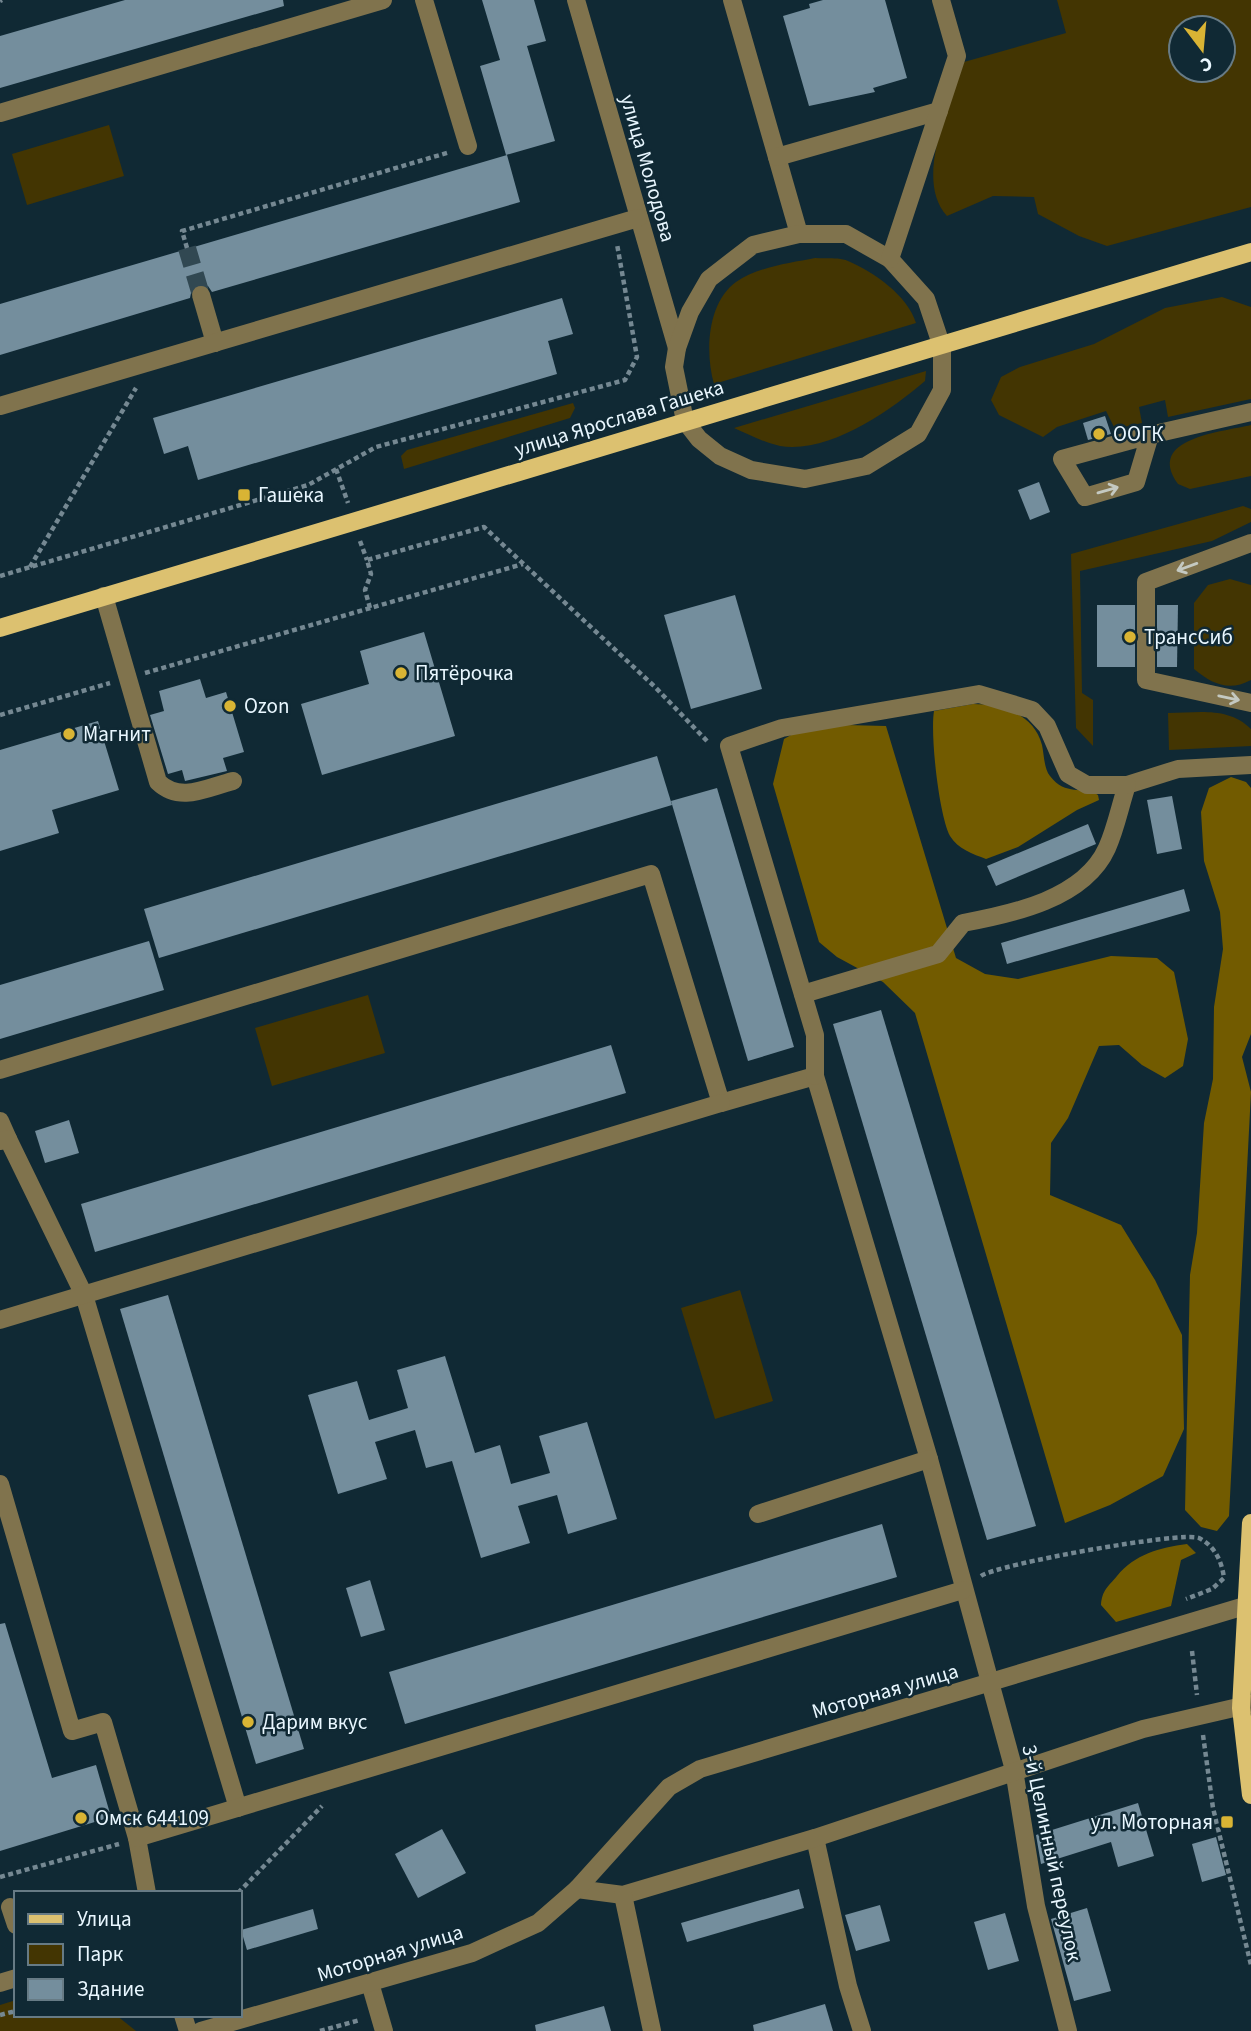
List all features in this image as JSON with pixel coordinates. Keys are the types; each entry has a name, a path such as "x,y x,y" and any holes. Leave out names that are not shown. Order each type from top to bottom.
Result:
{"main road":[{"name":"улица Ярослава Гашека","path":"0,628 1251,253"},
{"path":"1251,1523 1246,1706 1251,1795"}],"street":[{"path":"0,113 383,0"},
{"path":"424,0 468,146"},
{"name":"улица Молодова","path":"576,0 677,348"},
{"path":"732,0 799,234"},
{"path":"890,259 957,57 941,0"},
{"path":"777,157 939,111"},
{"path":"0,407 638,218"},
{"path":"799,234 846,234 890,259 926,299 942,347 942,390 918,434 866,466 805,479 751,470 720,456 699,439 685,421 674,367 677,348 690,312 709,278 753,245 799,234"},
{"path":"201,295 215,343"},
{"path":"1150,435 1136,482 1085,497 1062,460 1150,435 1251,412"},
{"path":"1251,543 1146,582 1146,680 1251,703"},
{"path":"104,596 158,782 168,792 180,795 233,781"},
{"path":"729,746 782,728 979,694 1032,710 1047,726 1068,775 1087,785 1127,785 1178,769 1251,765"},
{"name":"3-й Целинный переулок","path":"729,746 815,1035 815,1076 929,1459 988,1684 1014,1770 1036,1906 1068,2031"},
{"path":"803,994 938,954 963,923 1004,916 1054,896 1081,881 1107,850 1127,785"},
{"path":"0,1070 651,874 721,1103"},
{"path":"0,1320 815,1076"},
{"path":"0,1121 4,1140 84,1295 238,1808"},
{"path":"758,1514 929,1459"},
{"path":"0,1484 72,1731 103,1722 137,1839 147,1891"},
{"path":"137,1839 963,1590"},
{"name":"Моторная улица","path":"201,2031 370,1983 504,1941 538,1923 577,1889 669,1787 700,1769 1249,1604"},
{"path":"577,1889 623,1895 815,1838 1143,1728 1246,1706"},
{"path":"815,1838 848,1986 862,2031"},
{"path":"623,1895 652,2031"},
{"path":"370,1983 382,2023"}],"path":[{"path":"187,248 182,231 468,146"},
{"path":"0,576 308,485 376,447 625,380 637,357 613,226"},
{"path":"29,568 152,362"},
{"path":"370,608 365,590 371,574 367,561 484,527 655,687 708,742 729,746"},
{"path":"0,715 523,564"},
{"path":"963,1590 985,1573 1082,1551 1198,1537 1214,1550 1222,1564 1224,1578 1212,1589 1178,1601"},
{"path":"1192,1651 1213,1808 1251,1965"},
{"path":"239,1891 325,1803"},
{"path":"0,1877 137,1839"},
{"path":"320,2031 382,2023"}],"green space":[{"path":"1057,0 1251,0 1251,207 1107,246 1079,236 1038,214 1034,197 993,196 947,216 937,200 933,182 934,162 944,119 964,62 1066,33"},
{"path":"109,125 124,176 27,205 12,154"},
{"path":"815,258 844,260 868,272 898,294 916,323 714,384 709,344 714,315 726,291 736,282 754,273"},
{"path":"1222,297 1251,307 1251,399 1168,417 1165,400 1139,407 1142,423 1115,429 1106,411 1057,427 1043,437 999,415 991,400 1001,377 1020,367 1094,344 1165,308"},
{"path":"926,371 925,381 877,417 838,437 818,443 799,447 780,446 734,428"},
{"path":"573,403 575,408 570,418 404,469 401,456 407,450"},
{"path":"1251,425 1251,476 1190,489 1178,484 1170,469 1171,456 1179,447 1206,435"},
{"path":"1243,506 1251,509 1251,522 1212,541 1080,571 1082,693 1093,700 1093,746 1076,728 1071,554"},
{"path":"1230,579 1251,585 1251,680 1228,686 1207,679 1194,669 1194,603 1208,585"},
{"path":"1212,712 1232,717 1251,729 1251,746 1169,750 1168,713"},
{"path":"368,995 385,1053 272,1086 255,1028"},
{"path":"740,1290 773,1401 715,1419 681,1308"},
{"path":"14,2001 14,2017 118,2017 136,2031 0,2031 0,2005"}],"shaded area":[{"path":"973,704 995,706 1024,718 1038,734 1050,776 1068,789 1092,792 1098,795 1099,800 1077,810 1018,847 986,859 961,848 950,836 942,811 934,756 933,722 934,711"},
{"path":"845,725 886,726 956,958 985,974 1018,979 1111,956 1157,958 1174,972 1188,1039 1183,1066 1165,1078 1142,1065 1119,1045 1099,1046 1068,1118 1051,1143 1050,1195 1121,1225 1155,1280 1182,1335 1184,1429 1163,1476 1110,1505 1065,1523 915,1013 883,982 837,957 819,942 773,784 784,739 798,731"},
{"path":"1231,777 1246,782 1251,788 1251,1034 1242,1057 1251,1092 1229,1516 1217,1531 1201,1527 1185,1510 1190,1275 1197,1233 1204,1123 1213,1079 1214,1007 1223,949 1220,912 1204,861 1201,812 1209,788"},
{"path":"1187,1544 1196,1553 1181,1560 1171,1606 1116,1622 1101,1605 1104,1592 1124,1568 1148,1553"}],"building":[{"path":"125,0 283,0 284,6 0,88 0,36"},
{"path":"482,0 534,0 546,41 527,46 555,141 506,155 480,66 500,60"},
{"path":"823,0 885,0 907,78 873,88 875,92 809,106 783,16 810,8 809,4"},
{"path":"507,155 520,202 212,292 208,286 198,284 192,288 190,298 0,355 0,304"},
{"path":"562,298 573,334 548,341 557,374 198,480 188,446 164,454 153,418"},
{"path":"1105,416 1111,434 1088,440 1083,423"},
{"path":"1039,482 1050,512 1030,520 1018,490"},
{"path":"735,595 762,689 691,709 664,615"},
{"path":"1097,605 1135,605 1135,667 1097,667"},
{"path":"1157,605 1178,605 1177,667 1157,667"},
{"path":"424,632 455,736 322,775 301,704 369,684 360,651"},
{"path":"200,679 206,698 226,692 244,752 223,758 227,771 185,781 182,770 168,774 150,715 164,711 159,691"},
{"path":"98,721 119,790 52,810 59,833 0,851 0,750"},
{"path":"657,756 672,805 159,958 144,909"},
{"path":"717,788 794,1047 748,1061 671,801"},
{"path":"1172,796 1182,849 1157,854 1147,800"},
{"path":"1088,824 1096,844 996,886 987,866"},
{"path":"1184,889 1190,911 1007,964 1001,943"},
{"path":"149,941 164,990 0,1039 0,985"},
{"path":"881,1010 1036,1526 987,1540 833,1024"},
{"path":"611,1045 626,1093 95,1252 81,1204"},
{"path":"69,1120 79,1153 45,1163 35,1131"},
{"path":"168,1295 304,1749 256,1764 120,1309"},
{"path":"445,1356 475,1453 500,1445 511,1484 550,1473 539,1436 587,1422 617,1519 568,1534 557,1495 518,1506 530,1543 481,1558 452,1461 426,1468 415,1430 375,1442 387,1479 338,1494 308,1395 357,1381 369,1420 408,1408 397,1370"},
{"path":"882,1524 897,1577 405,1724 389,1672"},
{"path":"370,1580 385,1630 361,1637 346,1588"},
{"path":"5,1623 52,1778 96,1765 111,1817 0,1851 0,1624"},
{"path":"1138,1803 1154,1856 1118,1867 1111,1842 1041,1864 1036,1835"},
{"path":"442,1829 466,1873 418,1898 395,1854"},
{"path":"1216,1837 1226,1875 1202,1882 1192,1844"},
{"path":"799,1889 804,1908 687,1942 681,1923"},
{"path":"880,1905 890,1941 856,1951 845,1915"},
{"path":"1087,1908 1111,1991 1074,2001 1051,1919"},
{"path":"313,1909 318,1929 247,1950 242,1930"},
{"path":"1005,1913 1019,1961 988,1970 974,1922"},
{"path":"825,2004 833,2031 754,2031 753,2025"},
{"path":"604,2006 611,2031 536,2031 535,2025"}],"tunnel":[{"path":"187,248 201,295"}],"place":[{"name":"ООГК","path":"1099,434"},
{"name":"Гашека","path":"244,495"},
{"name":"ТрансСиб","path":"1130,637"},
{"name":"Пятёрочка","path":"401,673"},
{"name":"Ozon","path":"230,706"},
{"name":"Магнит","path":"69,734"},
{"name":"Дарим вкус","path":"248,1722"},
{"name":"Омск 644109","path":"81,1818"},
{"name":"ул. Моторная","path":"1227,1822"}]}
